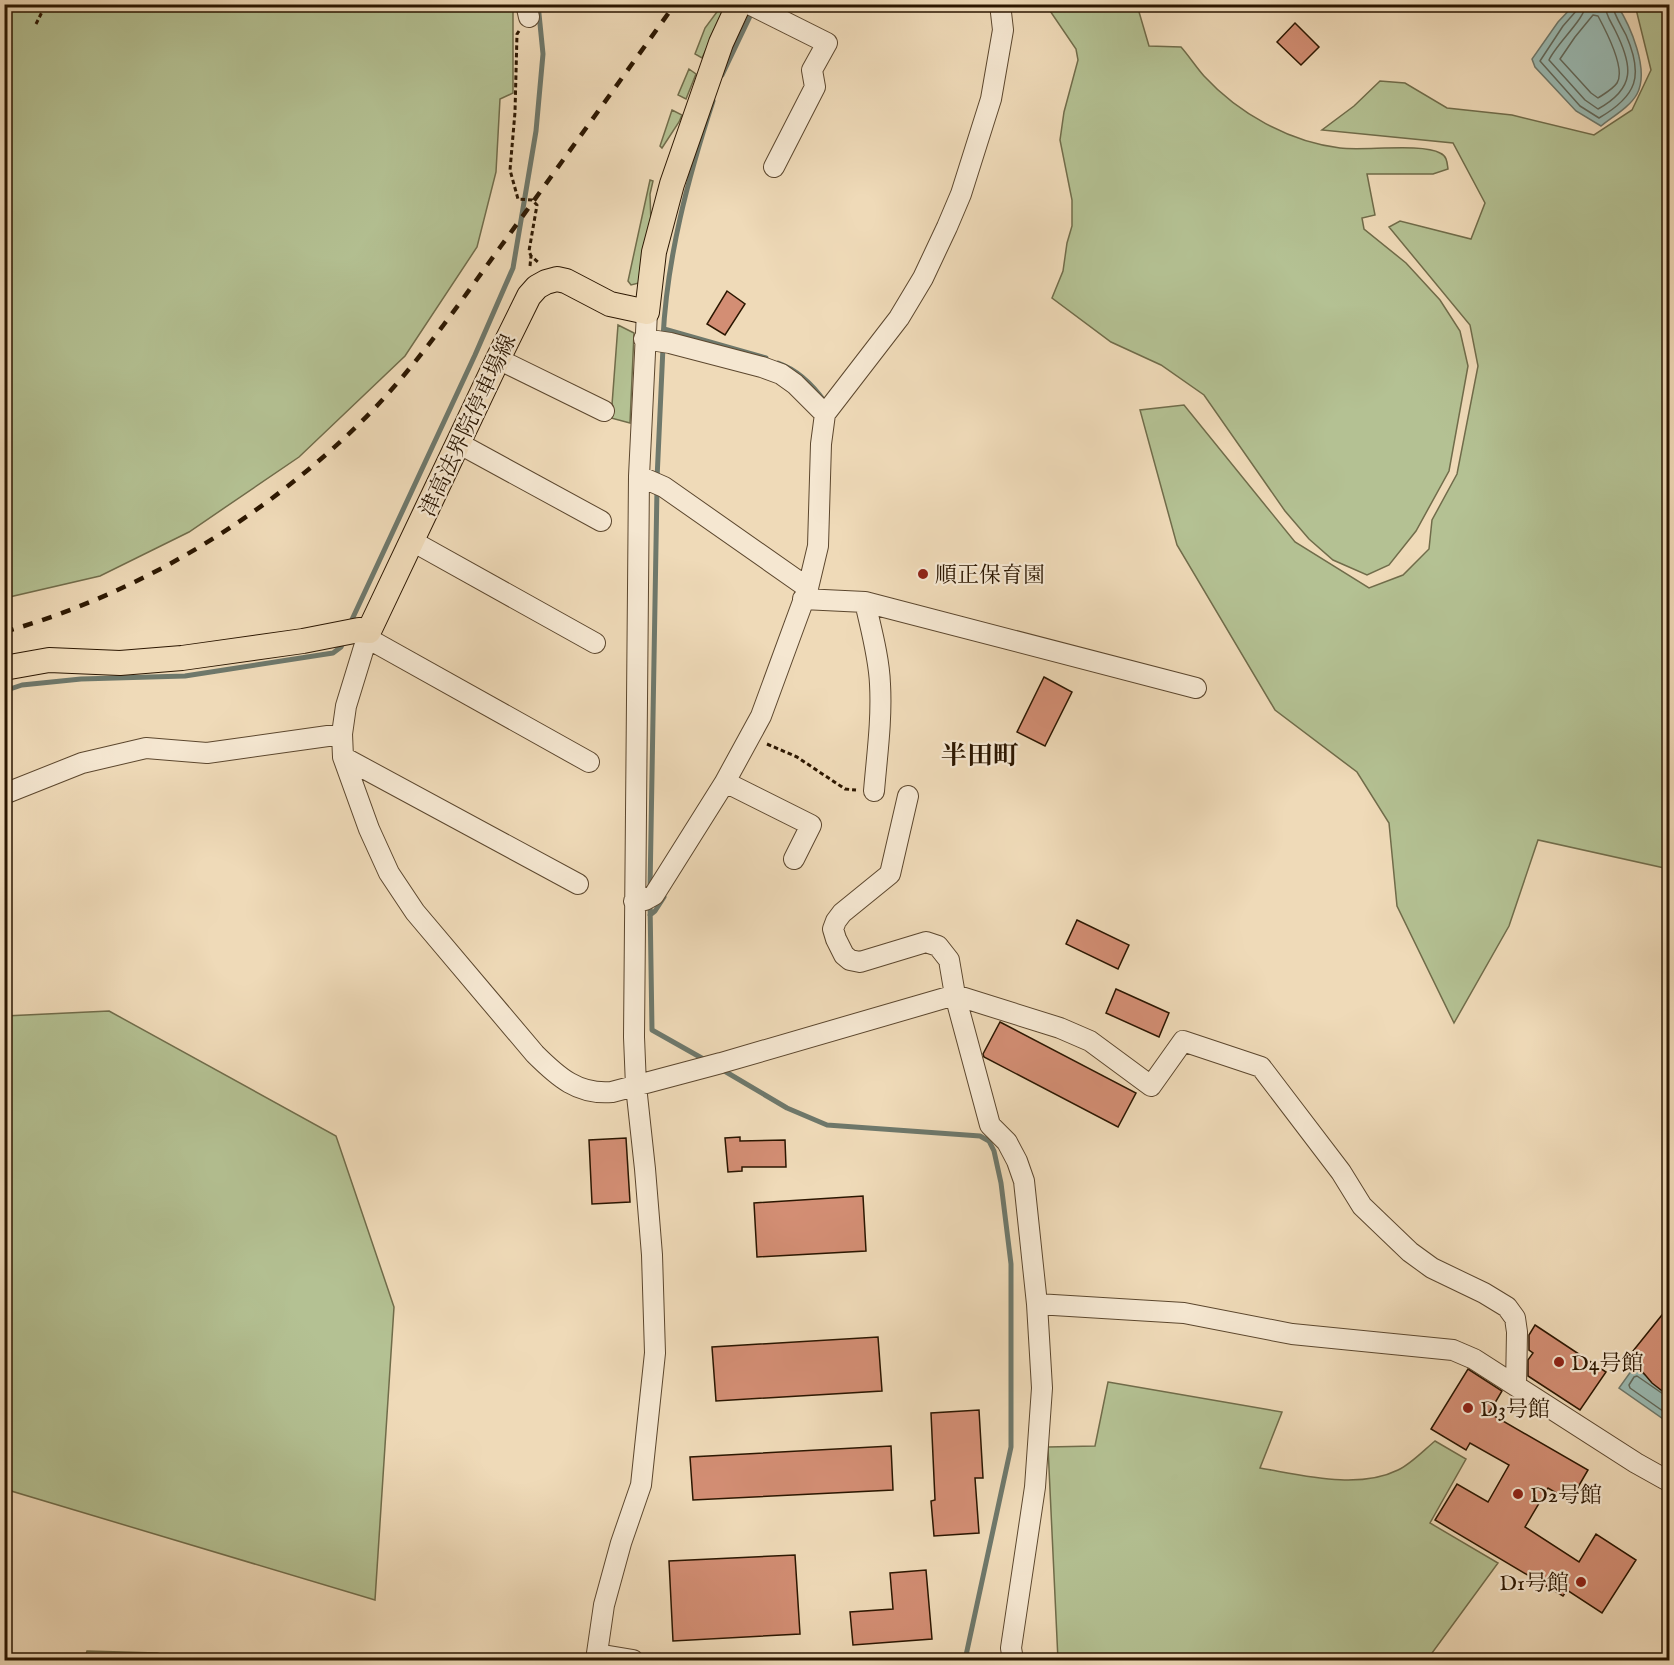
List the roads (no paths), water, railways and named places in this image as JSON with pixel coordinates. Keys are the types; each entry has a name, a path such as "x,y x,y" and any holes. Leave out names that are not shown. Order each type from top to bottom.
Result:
{"main road":[{"path":"647,312 654,252 672,184 721,43 749,6"},
{"name":"津高法界院停車場線","path":"365,633 412,541 529,296 546,282 557,279 566,281 610,304 647,312"},
{"path":"4,668 49,660 120,663 182,658 336,635 365,633"}],"street":[{"path":"644,899 730,784 761,716 809,596 818,546 821,444 828,410 899,318 947,227 991,99 1002,30 1000,4"},
{"path":"749,6 826,43 812,70 815,87 774,167"},
{"path":"633,1660 597,1657 604,1605 621,1543 641,1485 655,1353 652,1255 636,1086 644,899 657,341 647,312"},
{"path":"657,341 782,374 828,410"},
{"path":"498,359 604,411"},
{"path":"458,443 601,521"},
{"path":"652,482 809,596 866,602 1196,688"},
{"path":"412,541 595,643"},
{"path":"866,602 877,654 880,683 880,721 874,791"},
{"path":"589,762 365,633 346,706 342,734 343,757 369,829 389,873 416,912 554,1074 571,1085 597,1094 713,1065 954,994 1060,1028 1090,1041 1151,1086 1183,1041 1261,1067 1341,1172 1362,1206 1410,1252 1432,1268 1484,1293 1507,1307 1515,1318 1517,1332 1516,1386"},
{"path":"4,794 82,763 146,748 207,753 342,734"},
{"path":"343,757 578,884"},
{"path":"730,784 811,825 794,859"},
{"path":"908,796 890,874 842,913 833,929 844,955 855,962 926,942 938,946 949,960 954,994 990,1125 1007,1142 1024,1181 1037,1304 1042,1388 1035,1487 1011,1648 1013,1660"},
{"path":"1037,1304 1184,1313 1292,1334 1453,1350 1474,1359 1636,1463 1670,1482"}],"water":[{"path":"1574,5 1617,5 1637,48 1640,61 1640,84 1634,99 1601,126 1576,111 1535,67 1532,59 1558,22"},
{"path":"1634,1367 1669,1392 1669,1423 1619,1388"}],"waterway":[{"path":"349,626 513,268 536,131 543,54 538,4"},
{"path":"722,75 753,10"},
{"path":"663,338 669,278 680,218 713,101"},
{"path":"664,329 766,358"},
{"path":"657,479 663,347"},
{"path":"778,363 804,379 825,402"},
{"path":"650,889 657,488"},
{"path":"4,691 22,685 81,679 185,676 333,653 341,647 344,640"},
{"path":"650,915 664,897"},
{"path":"650,902 652,1030 707,1061"},
{"path":"721,1069 787,1108 827,1125 980,1136 989,1141 994,1151 1001,1183 1011,1264 1011,1447 965,1660"}],"railway":[{"path":"4,632 101,597 193,551 278,494 356,427 396,385 450,317 675,4"}],"place":[{"name":"順正保育園","path":"923,574"},
{"name":"D4号館","path":"1559,1362"},
{"name":"D3号館","path":"1468,1408"},
{"name":"D2号館","path":"1518,1494"},
{"name":"D1号館","path":"1581,1582"}],"district":[{"name":"半田町","path":"980,755"}]}
